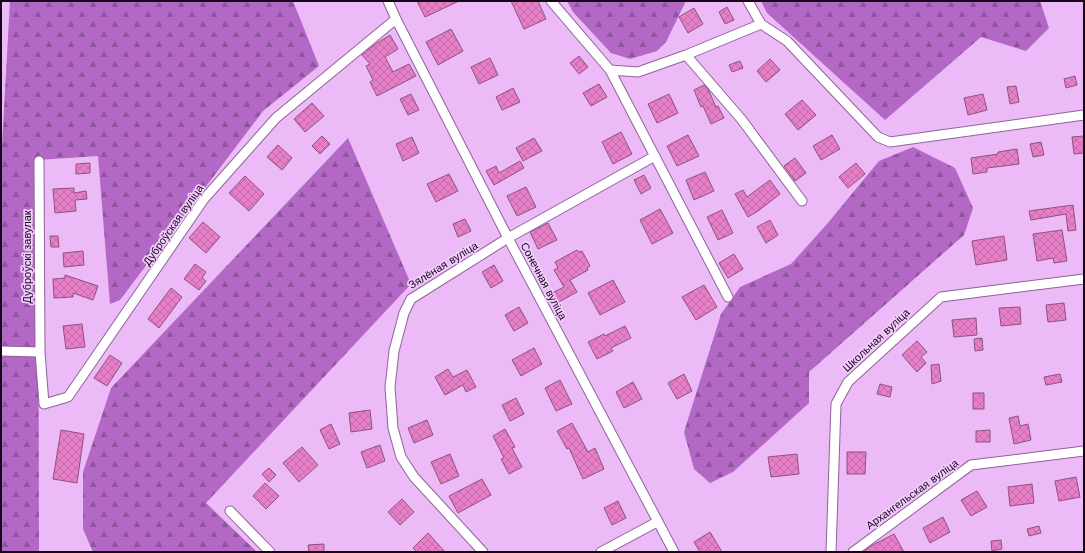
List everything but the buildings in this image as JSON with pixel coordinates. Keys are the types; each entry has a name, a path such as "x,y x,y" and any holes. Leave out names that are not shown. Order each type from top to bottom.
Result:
{"street":[{"path":"551,1 610,70 728,297"},
{"path":"748,1 761,24 787,41 878,137 890,142 1084,115"},
{"name":"Сонечная вуліца","path":"389,2 396,19 508,238 674,552"},
{"name":"Дуброўская вуліца","path":"40,352 44,404 68,398 204,199 276,118 396,19"},
{"path":"610,70 638,72 686,55 761,24"},
{"path":"686,55 742,120 802,201"},
{"name":"Зялёная вуліца","path":"482,552 414,477 401,457 393,428 390,387 394,351 404,313 412,299 508,238 655,156"},
{"name":"Дуброўскі завулак","path":"39,161 40,352"},
{"name":"Школьная вуліца","path":"831,552 836,404 848,382 941,296 1084,280"},
{"path":"1,351 40,352"},
{"name":"Архангельская вуліца","path":"853,552 971,465 1084,451"},
{"path":"230,511 270,552"},
{"path":"601,552 657,522"}],"green space":[{"path":"10,1 293,1 319,66 263,111 120,300 110,304 98,156 38,160 39,552 1,552 1,164"},
{"path":"567,1 685,1 685,3 666,42 657,51 630,59 611,53 573,12"},
{"path":"761,1 1040,1 1049,28 1026,51 981,37 885,120 767,13"},
{"path":"348,138 411,284 206,503 257,552 93,552 83,529 83,472 111,388"},
{"path":"913,147 955,168 973,208 964,235 809,372 809,403 733,472 710,483 694,469 684,432 721,314 740,287 791,264 827,224 879,161"}]}
